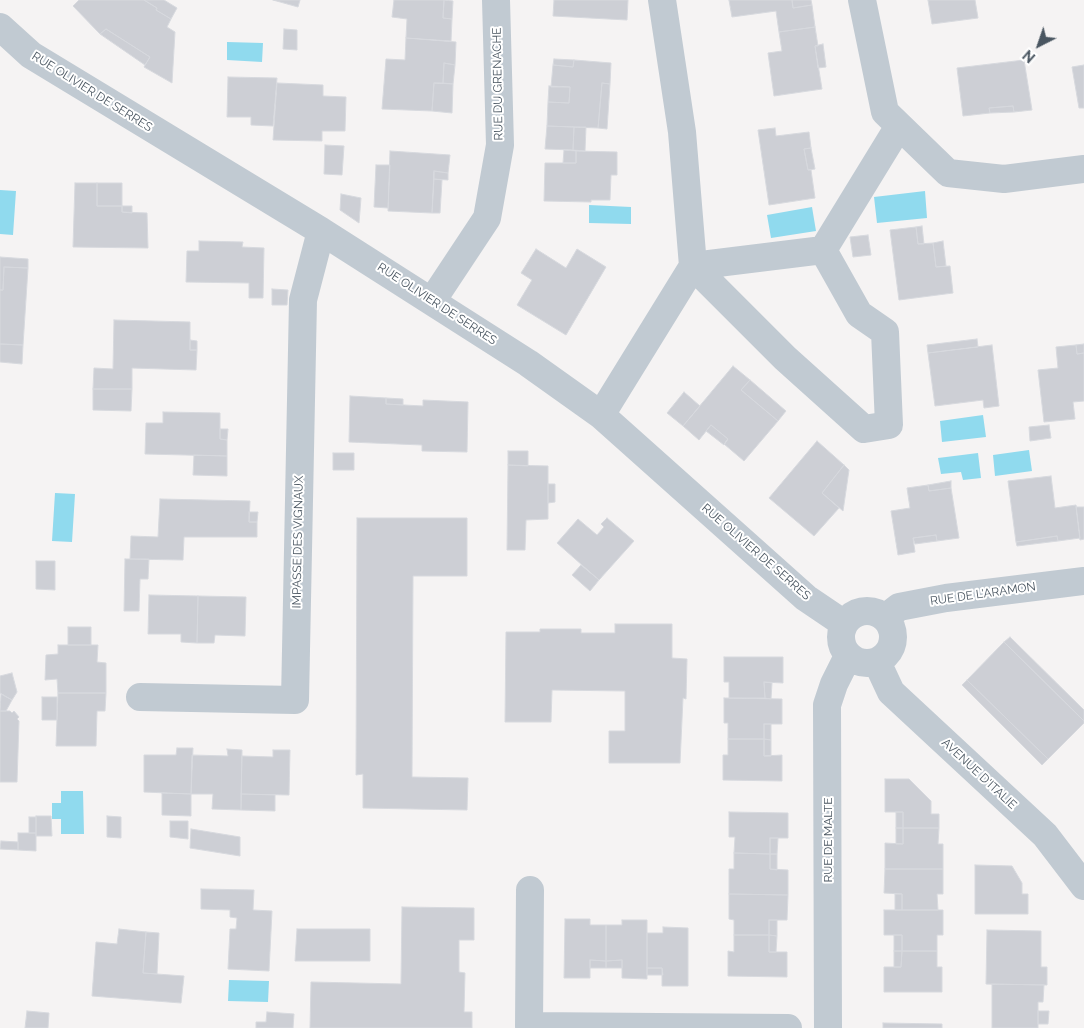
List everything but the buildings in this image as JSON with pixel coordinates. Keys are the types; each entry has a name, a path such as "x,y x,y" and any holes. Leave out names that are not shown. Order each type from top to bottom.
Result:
{"street":[{"name":"RUE DU GRENACHE","path":"432,301 487,218 500,145 496,0"},
{"path":"601,415 693,266 682,132 662,0"},
{"path":"862,0 885,112 948,173 1004,179 1084,169"},
{"name":"RUE OLIVIER DE SERRES","path":"0,27 31,55 321,231 528,363 601,415 806,598 844,623"},
{"path":"823,250 899,126"},
{"name":"IMPASSE DES VIGNAUX","path":"140,697 295,700 303,300 321,231"},
{"path":"693,266 823,250"},
{"path":"693,266 785,358 864,429 889,426 885,332 859,314 823,250"},
{"name":"RUE DE L'ARAMON","path":"885,618 900,607 946,598 1084,581"},
{"path":"863,610 875,612 885,618 891,626 894,637 892,647 886,656 876,662 867,664 857,662 848,656 842,646 840,635 844,623 852,614 863,610"},
{"name":"RUE DE MALTE","path":"828,1028 827,705 834,684 848,656"},
{"name":"AVENUE D'ITALIE","path":"876,662 891,692 1045,835 1084,886"},
{"path":"530,899 529,1026 788,1028"}],"water":[{"path":"227,42 263,43 262,62 227,60"},
{"path":"0,190 16,191 13,235 0,234"},
{"path":"925,191 927,218 877,223 874,197"},
{"path":"589,205 631,207 631,224 589,223"},
{"path":"812,207 816,231 771,238 767,215"},
{"path":"983,415 986,437 942,442 940,421"},
{"path":"1029,450 1032,471 995,476 993,455"},
{"path":"978,453 981,478 963,480 961,472 941,474 938,458"},
{"path":"55,493 75,494 72,542 52,541"},
{"path":"61,791 83,791 84,834 61,834 61,819 52,819 52,803 61,803"},
{"path":"229,980 269,981 268,1002 228,1001"}]}
